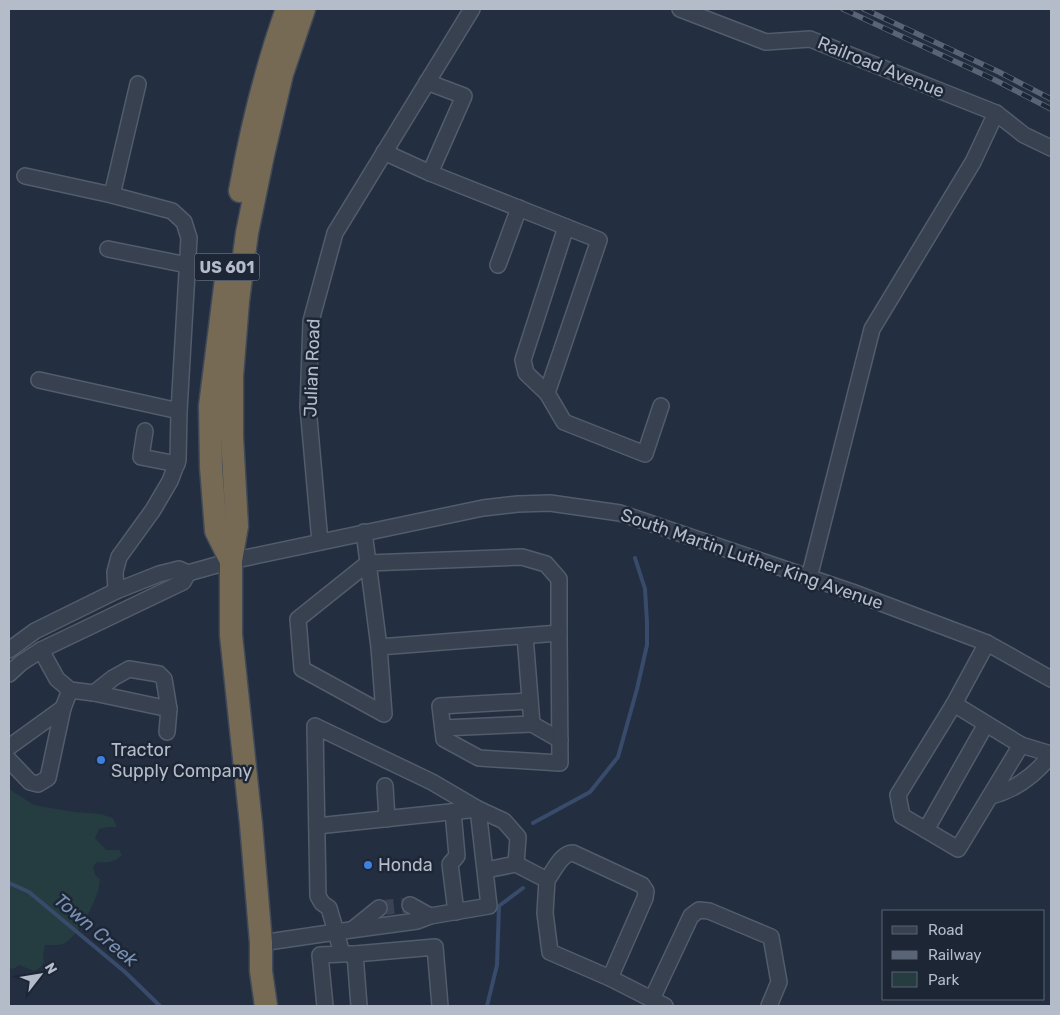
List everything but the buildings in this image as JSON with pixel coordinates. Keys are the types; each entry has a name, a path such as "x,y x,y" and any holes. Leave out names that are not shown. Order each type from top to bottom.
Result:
{"highway":[{"name":"US 601","path":"231,561 216,531 211,466 210,406 230,242 251,131 286,9"},
{"name":"US 601","path":"266,1006 251,824 231,635 231,561 237,526 232,437 232,385 239,292 247,233 282,74 304,9"}],"street":[{"name":"Julian Road","path":"320,542 308,407 311,321 335,233 472,9"},
{"name":"Railroad Avenue","path":"680,9 766,42 810,39 996,112 1024,135 1051,148"},
{"path":"428,82 464,96 430,173"},
{"path":"112,195 138,84"},
{"path":"809,578 872,329 973,162 996,112"},
{"path":"384,152 430,173 599,240 548,393"},
{"path":"25,176 112,195 172,211 184,222 189,238 178,460 170,481 153,510 119,557 115,572 116,591"},
{"path":"498,264 518,208"},
{"path":"566,227 523,360 526,373 548,393 564,422 645,454 661,406"},
{"path":"108,249 187,265"},
{"path":"39,380 179,410"},
{"path":"145,431 141,457 177,464"},
{"name":"South Martin Luther King Avenue","path":"320,542 483,508 518,504 550,503 620,513 809,578 987,643 1051,679"},
{"path":"364,532 368,563 379,647 384,714 302,669 298,619 368,563 522,557 546,564 559,579 560,763 479,758 444,739 440,706 530,701"},
{"path":"9,650 35,631 116,591 159,574 179,569 188,573 231,561 320,542"},
{"path":"9,674 21,663 41,650 183,582 188,573"},
{"path":"379,647 559,633"},
{"path":"525,636 532,724"},
{"path":"987,643 954,704 898,795 902,816 958,849 1021,745"},
{"path":"41,650 57,679 70,690 94,693 169,709"},
{"path":"94,693 113,678 130,670 159,674 164,679 169,709 167,732"},
{"path":"9,760 30,782 38,784 48,778 63,708 70,690"},
{"path":"954,704 1021,745 1051,754 1039,770 1006,792 991,796"},
{"path":"9,747 63,708"},
{"path":"442,728 532,724 560,740"},
{"path":"926,830 986,724"},
{"path":"359,1006 348,954 336,932 329,908 322,904 318,896 315,726 432,782 478,809 504,821 518,837 516,864"},
{"path":"386,786 388,818"},
{"path":"261,943 417,921 430,916 489,906 478,809"},
{"path":"317,826 478,809"},
{"path":"453,812 457,856 450,864 456,912"},
{"path":"610,978 645,898 646,891 642,886 573,853 568,853 547,880 545,913 550,952 610,978 658,1003 691,916 699,910 709,910 771,937 779,982 768,1006"},
{"path":"486,870 516,864 547,880"},
{"path":"410,905 430,916"},
{"path":"352,930 379,908"},
{"path":"325,1006 320,955 435,947 440,1006"}],"green space":[{"path":"9,789 34,805 74,812 101,814 113,818 117,827 99,829 95,838 106,850 119,850 122,855 114,861 97,862 93,866 95,875 100,879 99,886 97,895 83,923 77,932 65,943 45,945 44,962 41,967 34,971 19,965 13,969 9,968"}],"waterway":[{"path":"533,823 590,792 618,757 647,645 645,589 635,558"},
{"name":"Town Creek","path":"9,883 29,892 125,972 160,1006"},
{"path":"487,1006 497,965 499,906 523,888"}],"tunnel":[{"path":"379,908 410,905"}],"railway":[{"path":"843,9 995,80 1051,109"},
{"path":"864,9 999,72 1051,99"}],"place":[{"name":"Tractor Supply Company","path":"101,760"},
{"name":"Honda","path":"368,865"}]}
